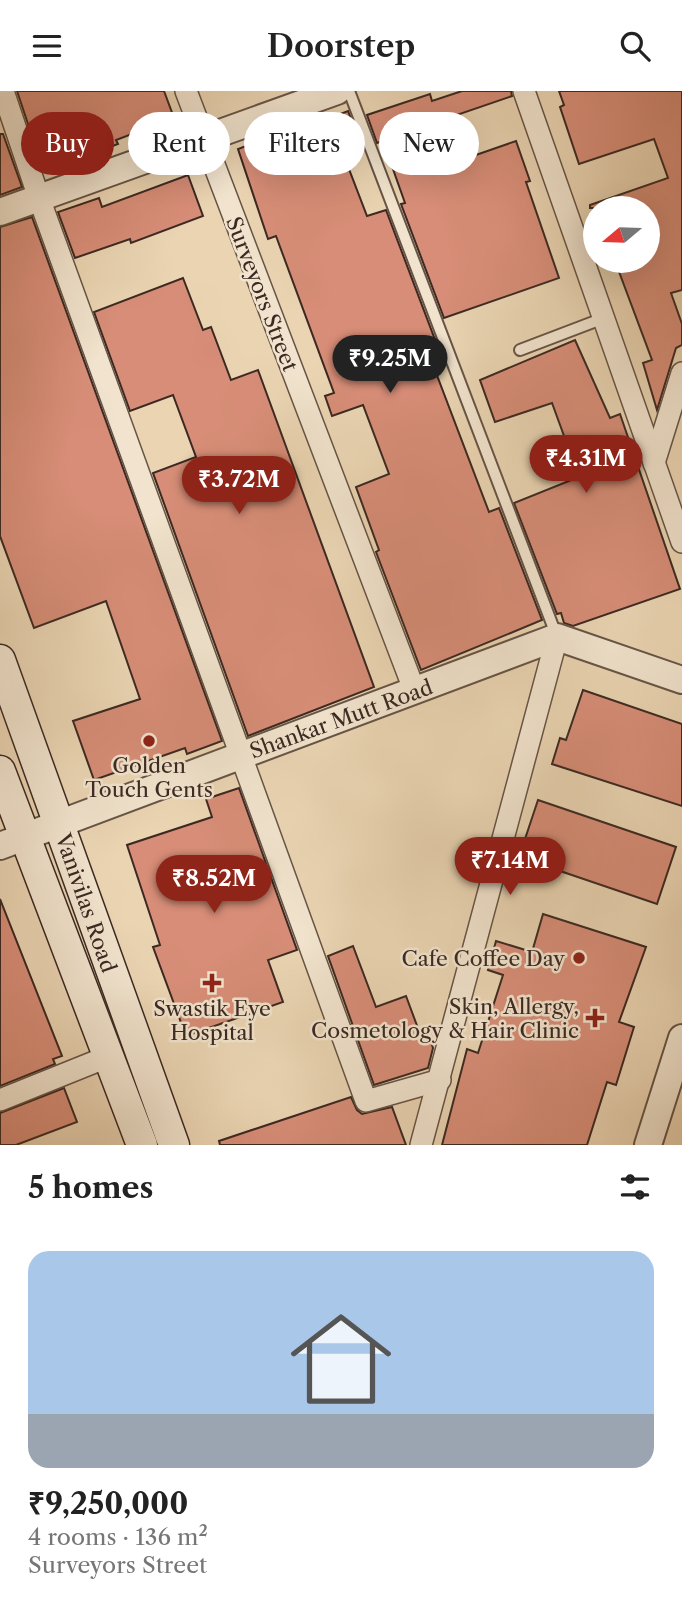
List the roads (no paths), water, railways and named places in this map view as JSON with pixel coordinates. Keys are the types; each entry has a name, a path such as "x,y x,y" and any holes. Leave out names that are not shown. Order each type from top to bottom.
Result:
{"main road":[{"name":"Vanivilas Road","path":"0,660 174,1145"},
{"name":"Vanivilas Road","path":"0,771 11,842 107,1057 142,1145"}],"street":[{"path":"3,91 39,198 366,1101 440,1080"},
{"name":"Surveyors Street","path":"186,91 193,112"},
{"path":"230,129 337,91"},
{"path":"524,91 682,542"},
{"path":"0,212 128,166"},
{"name":"Surveyors Street","path":"217,175 415,692"},
{"path":"654,463 682,373"},
{"path":"421,1145 557,637 682,680"},
{"name":"Shankar Mutt Road","path":"11,842 557,637"},
{"path":"648,1145 682,1038"},
{"path":"0,1100 107,1057"}],"lane":[{"path":"349,91 557,637"},
{"path":"520,350 604,318"}],"place":[{"name":"Golden Touch Gents","path":"149,741"},
{"name":"Cafe Coffee Day","path":"579,958"},
{"name":"Swastik Eye Hospital","path":"212,983"},
{"name":"Skin, Allergy, Cosmetology & Hair Clinic","path":"595,1018"}]}
